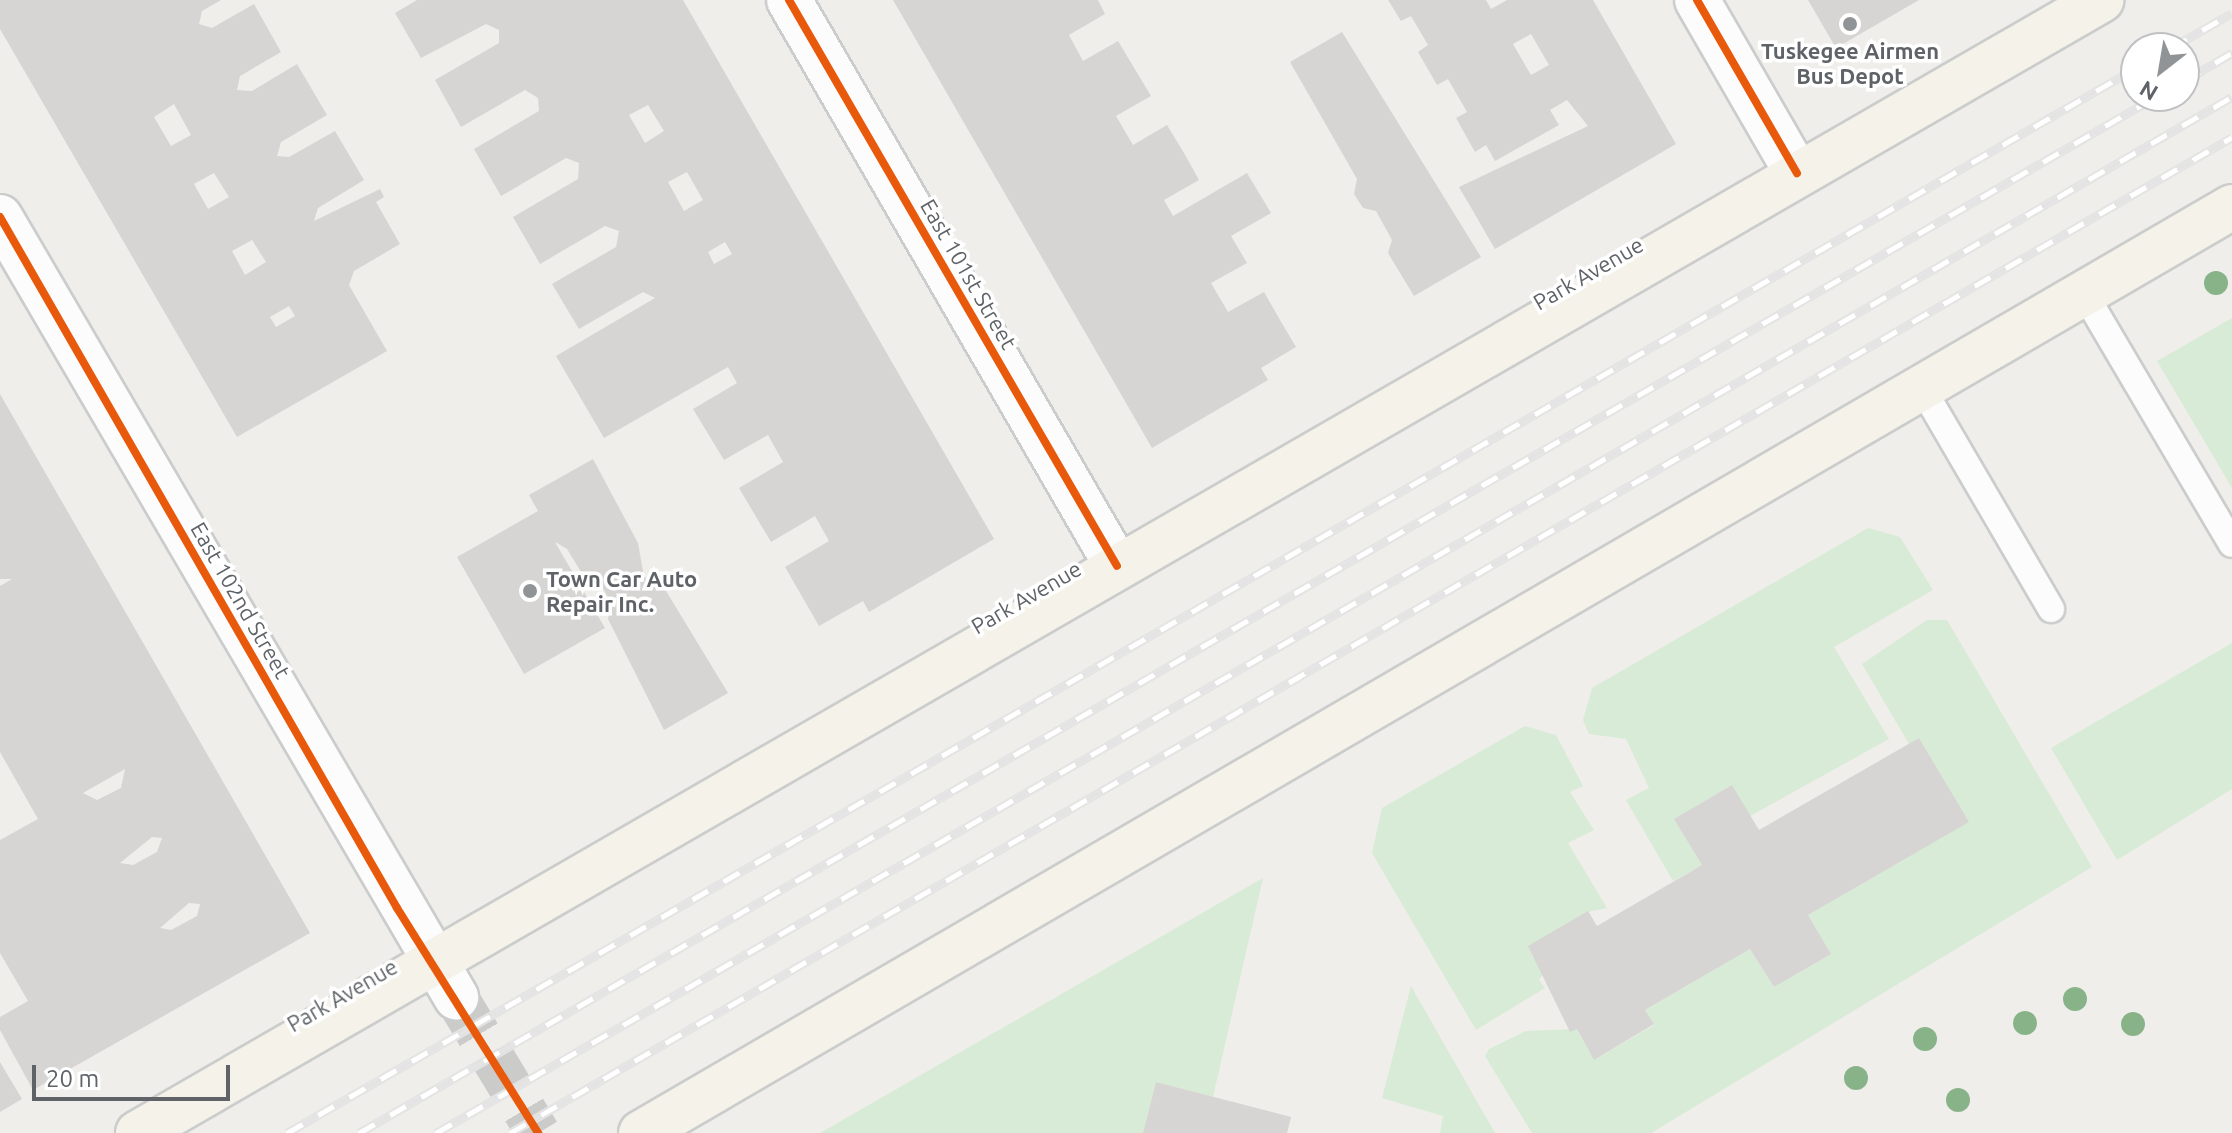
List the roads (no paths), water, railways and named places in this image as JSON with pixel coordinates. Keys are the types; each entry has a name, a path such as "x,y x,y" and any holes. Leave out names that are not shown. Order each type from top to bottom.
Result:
{"main road":[{"name":"Park Avenue","path":"138,1133 444,980 1117,566 2101,0"},
{"path":"641,1133 2232,207"}],"street":[{"name":"East 101st Street","path":"789,0 1117,566"},
{"path":"1697,0 1797,173"},
{"name":"East 102nd Street","path":"0,217 444,980"}],"lane":[{"path":"2084,293 2232,544"},
{"path":"1922,388 2051,609"}],"tunnel":[{"path":"456,997 538,1133"}],"railway":[{"path":"2199,32 2232,13"},
{"path":"2200,72 2232,53"},
{"path":"287,1133 2120,77"},
{"path":"436,1133 2232,97"},
{"path":"359,1133 2129,112"},
{"path":"510,1133 2232,137"}],"place":[{"name":"Tuskegee Airmen Bus Depot","path":"1850,24"},
{"name":"Town Car Auto Repair Inc.","path":"530,591"}]}
